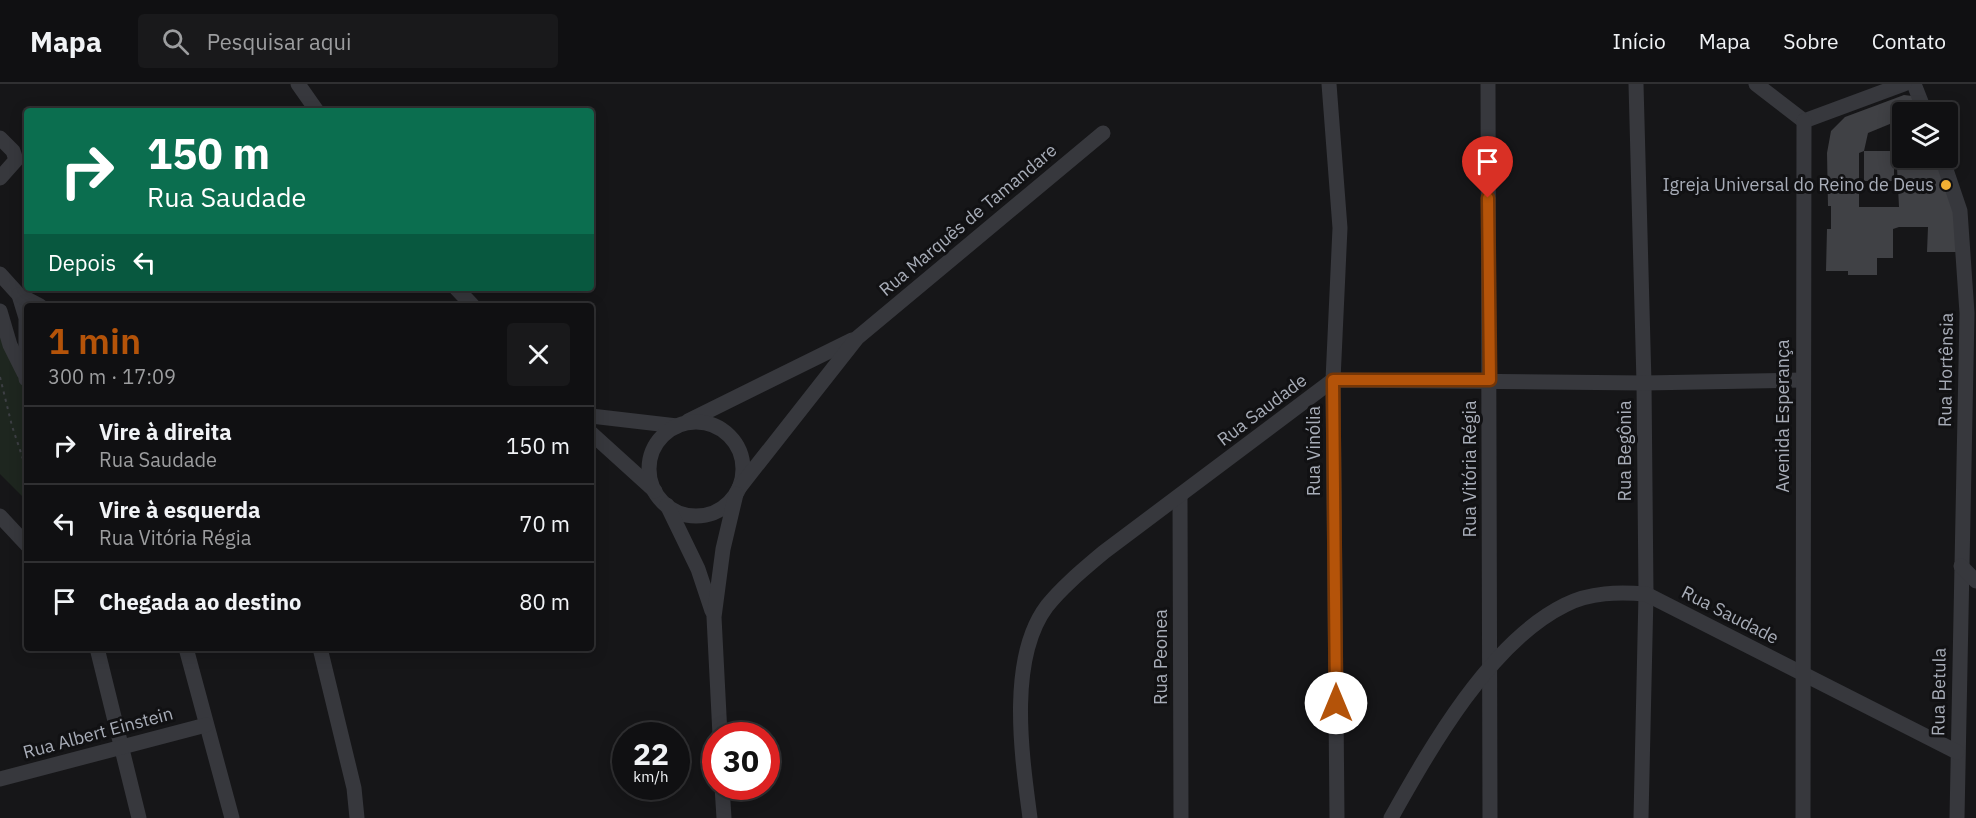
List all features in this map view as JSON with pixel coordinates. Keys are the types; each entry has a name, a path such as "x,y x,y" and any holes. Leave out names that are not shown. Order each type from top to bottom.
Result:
{"street":[{"path":"298,84 315,108"},
{"name":"Rua Vinólia","path":"1329,84 1340,228 1333,380 1336,818"},
{"name":"Rua Vitória Régia","path":"1488,84 1490,818"},
{"name":"Rua Begônia","path":"1636,84 1644,383 1646,594 1641,818"},
{"path":"1756,84 1804,121 1904,84"},
{"path":"1914,84 1921,102"},
{"name":"Avenida Esperança","path":"1803,818 1804,121"},
{"name":"Rua Marquês de Tamandare","path":"719,722 714,617 723,549 737,491 857,338 1103,133"},
{"path":"0,138 13,151 16,160 0,178"},
{"name":"Rua Hortênsia","path":"1945,168 1960,211 1966,286 1961,566"},
{"path":"0,274 19,295 24,311"},
{"path":"459,291 470,303"},
{"path":"19,295 36,303"},
{"path":"1,312 19,295"},
{"path":"1,312 24,318"},
{"path":"1,312 24,372"},
{"name":"Rua Marquês de Tamandare","path":"680,424 857,338"},
{"name":"Rua Saudade","path":"1029,818 1021,708 1025,663 1036,627 1046,608 1075,577 1333,380 1644,383 1802,380"},
{"path":"594,416 680,424 698,422 713,425 731,438 742,458 743,473 737,491 716,511 704,515 690,515 667,505 656,492 594,436"},
{"path":"656,492 650,470 654,449 668,431 680,424"},
{"name":"Rua Peonea","path":"1180,497 1181,818"},
{"name":"Rua Marquês de Tamandare","path":"667,505 698,569 714,617"},
{"path":"0,516 24,541"},
{"path":"1961,566 1976,581"},
{"name":"Rua Betula","path":"1957,818 1961,566"},
{"name":"Rua Saudade","path":"1391,818 1413,779 1490,665 1540,622 1565,605 1592,596 1622,593 1646,594 1957,752"},
{"path":"98,651 139,818"},
{"path":"187,651 232,818"},
{"path":"321,651 354,788 357,818"},
{"name":"Rua Albert Einstein","path":"0,779 206,725"},
{"path":"723,800 724,818"}],"path":[{"path":"0,377 24,462"}],"shaded area":[{"path":"0,308 11,337 24,387 24,498 0,474"}],"building":[{"path":"1904,95 1912,96 1916,102 1892,102 1892,123 1868,133 1864,151 1859,153 1859,207 1899,207 1897,168 1940,168 1952,202 1958,252 1927,252 1928,227 1899,227 1893,229 1893,258 1877,258 1877,275 1848,275 1848,271 1826,271 1827,229 1831,229 1827,153 1831,131 1845,117"},
{"path":"1864,151 1892,151 1894,181 1864,181"}],"place":[{"name":"Igreja Universal do Reino de Deus","path":"1946,185"}],"route":[{"path":"1336,703 1333,380 1490,380 1488,198"}]}
